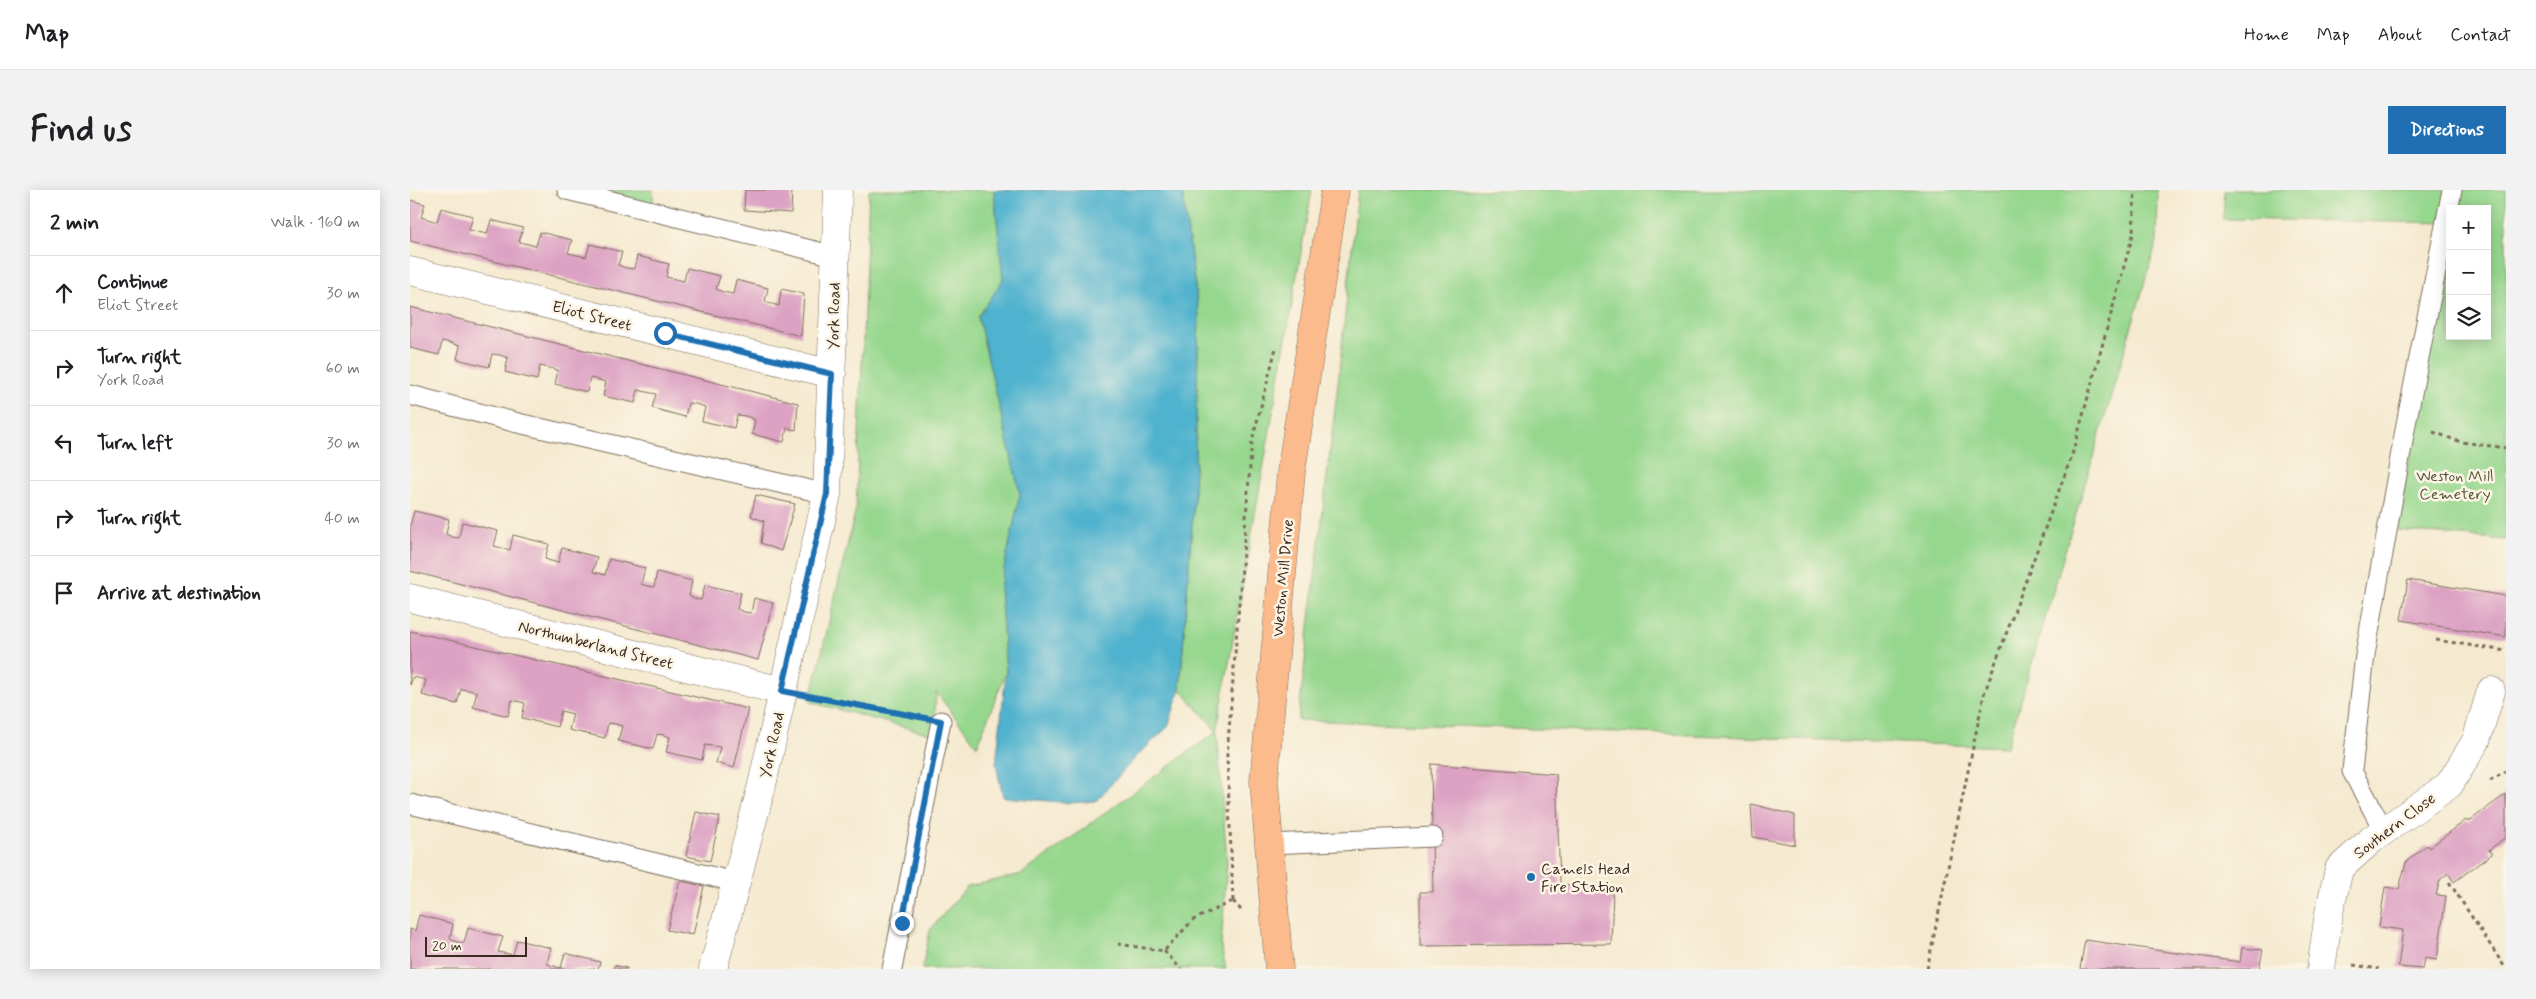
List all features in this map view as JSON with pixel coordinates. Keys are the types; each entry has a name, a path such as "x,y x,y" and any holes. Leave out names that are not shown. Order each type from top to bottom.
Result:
{"main road":[{"name":"Weston Mill Drive","path":"1279,969 1264,781 1291,472 1335,190"}],"street":[{"name":"York Road","path":"713,969 762,785 827,494 838,190"},
{"name":"Eliot Street","path":"410,271 832,374"},
{"name":"Northumberland Street","path":"410,598 782,691"},
{"name":"Southern Close","path":"2321,969 2329,913 2339,869 2384,831 2449,784 2476,741 2490,691"}],"lane":[{"path":"566,190 835,256"},
{"path":"2384,831 2352,771 2365,655 2406,424 2452,190"},
{"path":"410,395 518,423 827,494"},
{"path":"892,969 941,721"},
{"path":"410,804 735,882"},
{"path":"1269,844 1433,838"}],"path":[{"path":"1926,969 1984,694 2072,455 2133,234 2135,190"},
{"path":"2406,424 2461,442 2506,448"},
{"path":"2436,640 2506,651"},
{"path":"782,691 941,721"},
{"path":"2491,781 2506,771"},
{"path":"2450,882 2506,969"},
{"path":"1164,951 1193,920 1233,901"},
{"path":"1118,944 1164,951 1181,969"},
{"path":"2357,966 2378,969"}],"green space":[{"path":"596,190 653,190 653,204"},
{"path":"869,190 994,190 1003,280 978,317 1020,494 1000,587 1006,672 977,746 936,692 934,735 810,702 856,508"},
{"path":"1182,190 1312,190 1217,731 1180,689 1194,497 1199,316"},
{"path":"1358,190 2158,190 2157,241 2007,747 1298,720 1337,392"},
{"name":"Weston Mill Cemetery","path":"2225,190 2506,190 2506,540 2395,530 2446,274 2446,340 2491,340 2491,205 2446,205 2446,223 2223,219"},
{"path":"1217,731 1227,862 1221,946 1226,969 922,969 930,930 967,887 1022,874"}],"water":[{"path":"994,190 1182,190 1199,316 1194,497 1180,689 1168,727 1139,754 1096,801 1071,803 1003,797 996,764 1006,672 1000,587 1020,494 978,317 1003,280"}],"building":[{"path":"745,190 792,190 791,213 744,210"},
{"path":"410,200 425,204 421,217 437,222 441,208 473,216 469,230 487,234 491,220 523,228 519,242 536,246 540,232 572,240 568,253 586,257 590,244 622,252 618,265 626,268 634,269 637,256 669,264 666,277 684,281 687,268 720,276 716,289 723,292 733,294 736,280 768,288 765,302 779,306 781,289 804,294 801,336 410,241"},
{"path":"410,307 798,403 796,430 787,428 784,442 752,434 755,420 746,416 737,415 734,428 702,421 705,407 696,404 688,403 685,417 652,408 656,394 638,390 635,403 603,396 606,382 590,378 587,392 555,384 558,370 540,366 537,380 505,372 508,358 500,355 492,354 489,367 457,359 460,346 451,343 442,341 439,355 410,348"},
{"path":"756,495 795,504 781,551 761,543 764,521 751,516"},
{"path":"414,511 449,519 446,534 452,537 459,538 462,522 498,531 494,546 510,550 513,535 549,544 545,559 558,563 562,548 597,557 593,572 605,575 609,559 645,568 641,584 647,586 654,587 657,572 692,581 689,596 695,599 701,600 705,585 741,593 737,609 744,612 751,613 754,598 773,603 758,660 410,571 410,526"},
{"path":"2408,580 2506,596 2506,637 2401,620"},
{"path":"410,631 748,709 734,768 716,763 720,747 705,745 702,760 666,752 670,737 664,735 657,734 653,749 618,741 622,726 615,724 608,723 605,738 569,730 573,714 561,711 557,727 522,718 525,703 512,700 508,716 473,707 477,692 469,690 461,689 457,704 422,695 426,680 413,677 410,685"},
{"path":"1431,764 1556,774 1560,884 1613,890 1611,944 1420,946 1420,892 1433,892"},
{"path":"2506,794 2506,837 2489,850 2492,854 2454,882 2448,873 2440,880 2436,895 2446,896 2437,960 2425,958 2423,969 2398,967 2403,930 2379,927 2385,887 2399,889 2406,862 2427,845 2429,848 2466,820 2468,822"},
{"path":"1751,804 1795,815 1795,845 1753,837"},
{"path":"696,812 720,817 710,861 686,856"},
{"path":"680,881 704,886 693,935 667,930"},
{"path":"419,915 453,924 450,939 457,942 464,943 468,928 503,937 498,952 513,955 517,940 551,948 547,964 561,968 565,953 600,962 598,969 410,969 410,929 415,931"},
{"path":"2085,940 2240,962 2242,948 2263,950 2259,969 2080,969"},
{"path":"614,965 627,968 627,969 613,969"}],"place":[{"name":"Camels Head Fire Station","path":"1531,877"}],"route":[{"path":"665,333 832,374 827,494 782,691 941,721 902,923"}]}
